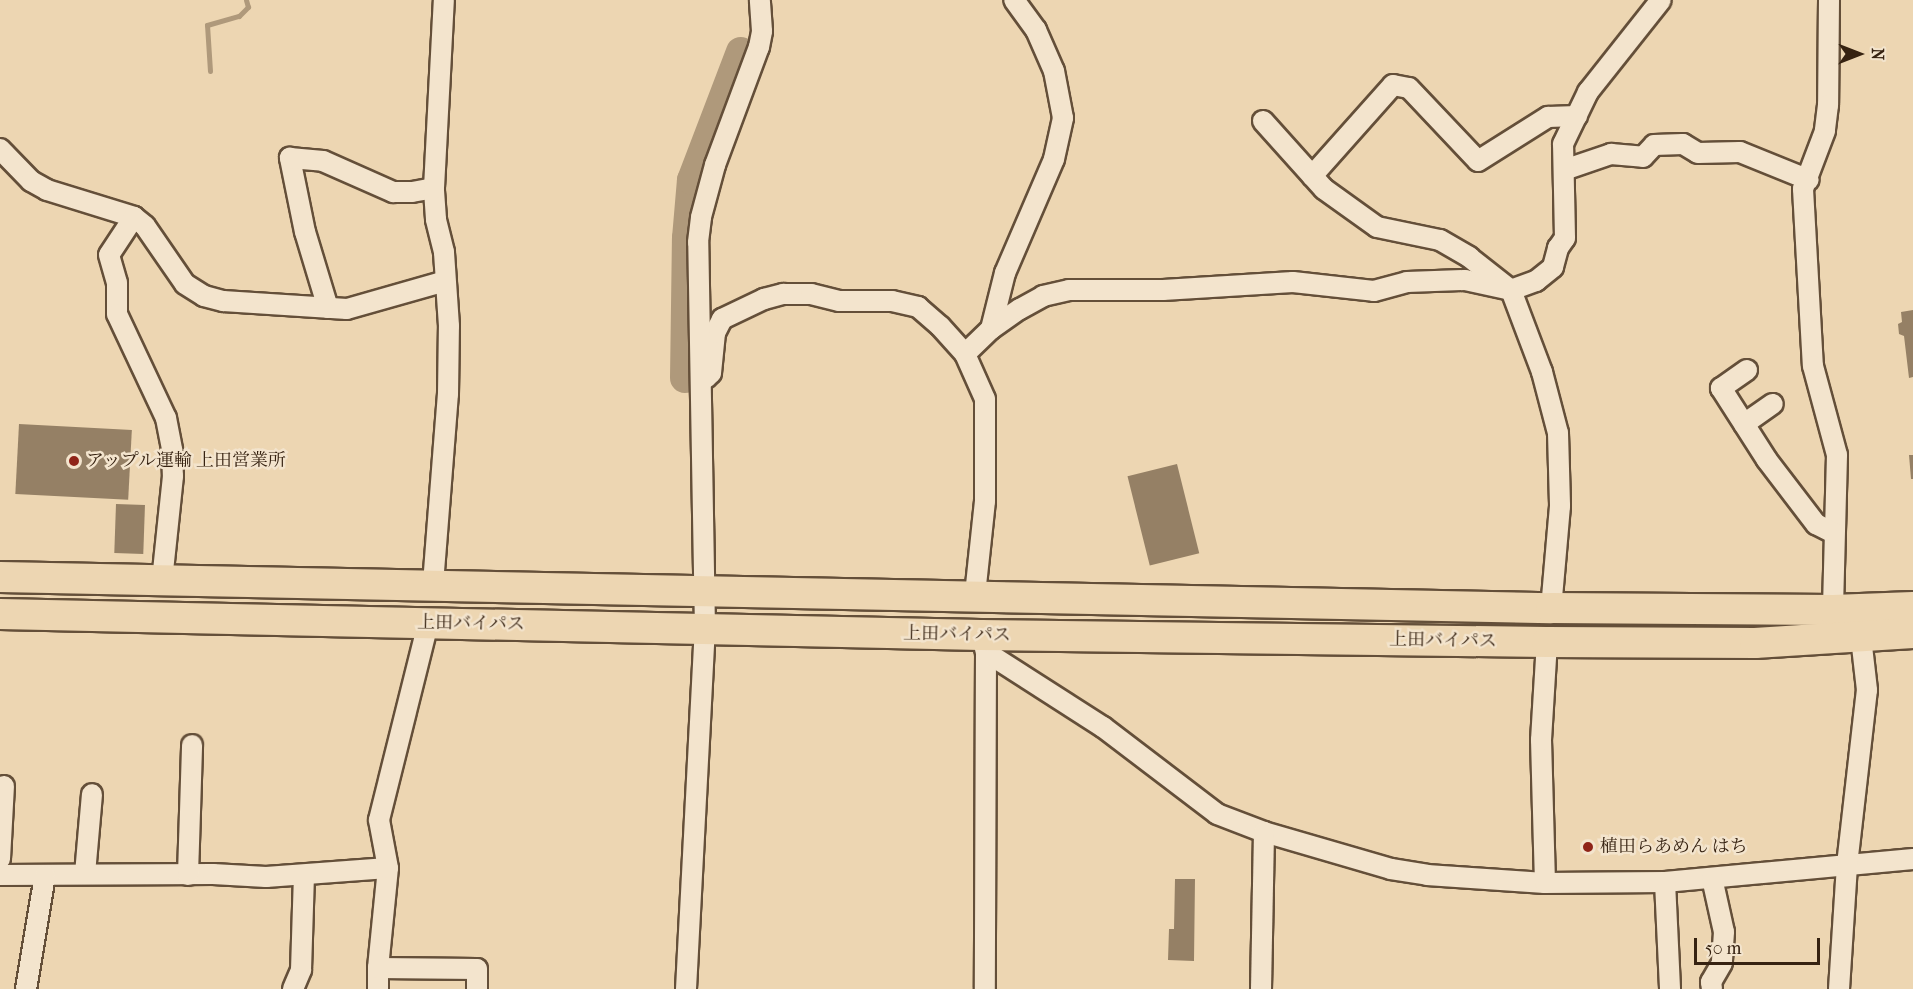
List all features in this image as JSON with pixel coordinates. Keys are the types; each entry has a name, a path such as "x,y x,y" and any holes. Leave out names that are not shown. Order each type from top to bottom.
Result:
{"highway":[{"name":"上田バイパス","path":"0,577 1551,608 1833,610 1913,607"},
{"name":"上田バイパス","path":"0,614 705,629 984,644 1755,643 1913,633"}],"street":[{"path":"433,584 448,394 448,326 444,252 436,219 434,188 444,0"},
{"path":"686,989 705,629 697,272 701,217 715,165 759,46 762,31 760,0"},
{"path":"991,329 1005,273 1054,159 1063,118 1054,72 1036,30 1014,0"},
{"path":"965,354 991,329 1043,296 1069,290 1163,290 1293,282 1374,291 1407,282 1464,280 1511,290 1536,281 1553,267 1558,248 1565,238 1563,144 1588,92 1661,0"},
{"path":"1829,0 1828,105 1825,131 1809,180 1803,189 1813,366 1837,455 1833,610"},
{"path":"1312,176 1393,85 1409,88 1478,161 1548,117 1577,116"},
{"path":"1263,121 1324,189 1377,227 1440,240 1469,257 1511,290 1542,372 1558,433 1560,506 1551,608"},
{"path":"1564,170 1611,154 1643,157 1654,145 1683,144 1698,153 1740,152 1809,180"},
{"path":"0,149 32,181 47,190 134,217 145,226 185,284 204,296 223,300 346,309 445,280"},
{"path":"328,308 305,232 290,158 323,161 393,192 412,192 434,188"},
{"path":"134,217 108,255 117,283 117,314 166,418 172,450 173,476 162,580"},
{"path":"700,384 711,373 715,333 722,319 745,307 783,294 811,294 839,301 892,302 918,307 940,326 965,354 985,399 984,501 975,596"},
{"path":"1747,370 1721,388 1816,524 1834,533"},
{"path":"1744,424 1773,404"},
{"path":"378,989 388,868 379,820 428,624"},
{"path":"1839,989 1847,865 1867,690 1860,637"},
{"path":"1545,883 1541,740 1547,642"},
{"path":"984,644 1103,727 1217,814 1264,832 1391,869 1427,875 1545,883 1665,882 1913,859"},
{"path":"984,644 985,989"},
{"path":"188,875 192,745"},
{"path":"0,859 4,786"},
{"path":"85,874 93,794"},
{"path":"1261,989 1264,832"},
{"path":"0,875 304,876 388,868"},
{"path":"26,989 45,876"},
{"path":"293,989 301,970 304,876"},
{"path":"1712,878 1725,932 1722,963 1711,982 1712,989"},
{"path":"1665,882 1670,989"},
{"path":"378,968 477,969 477,989"}],"building":[{"path":"1913,310 1913,377 1909,378 1904,336 1899,334 1898,324 1902,322 1901,312"},
{"name":"アップル運輸 上田営業所","path":"19,424 132,430 128,500 15,494"},
{"path":"1909,455 1913,455 1913,479 1911,479"},
{"path":"1177,464 1199,553 1150,566 1128,476"},
{"path":"116,504 145,505 143,554 114,553"},
{"path":"1175,879 1195,879 1194,961 1168,960 1169,929 1174,929"}],"waterway":[{"path":"210,71 207,25 239,16 248,7 246,0"},
{"path":"685,378 687,238 692,180 741,52"}],"place":[{"name":"アップル運輸 上田営業所","path":"74,461"},
{"name":"植田らあめん はち","path":"1588,847"}]}
